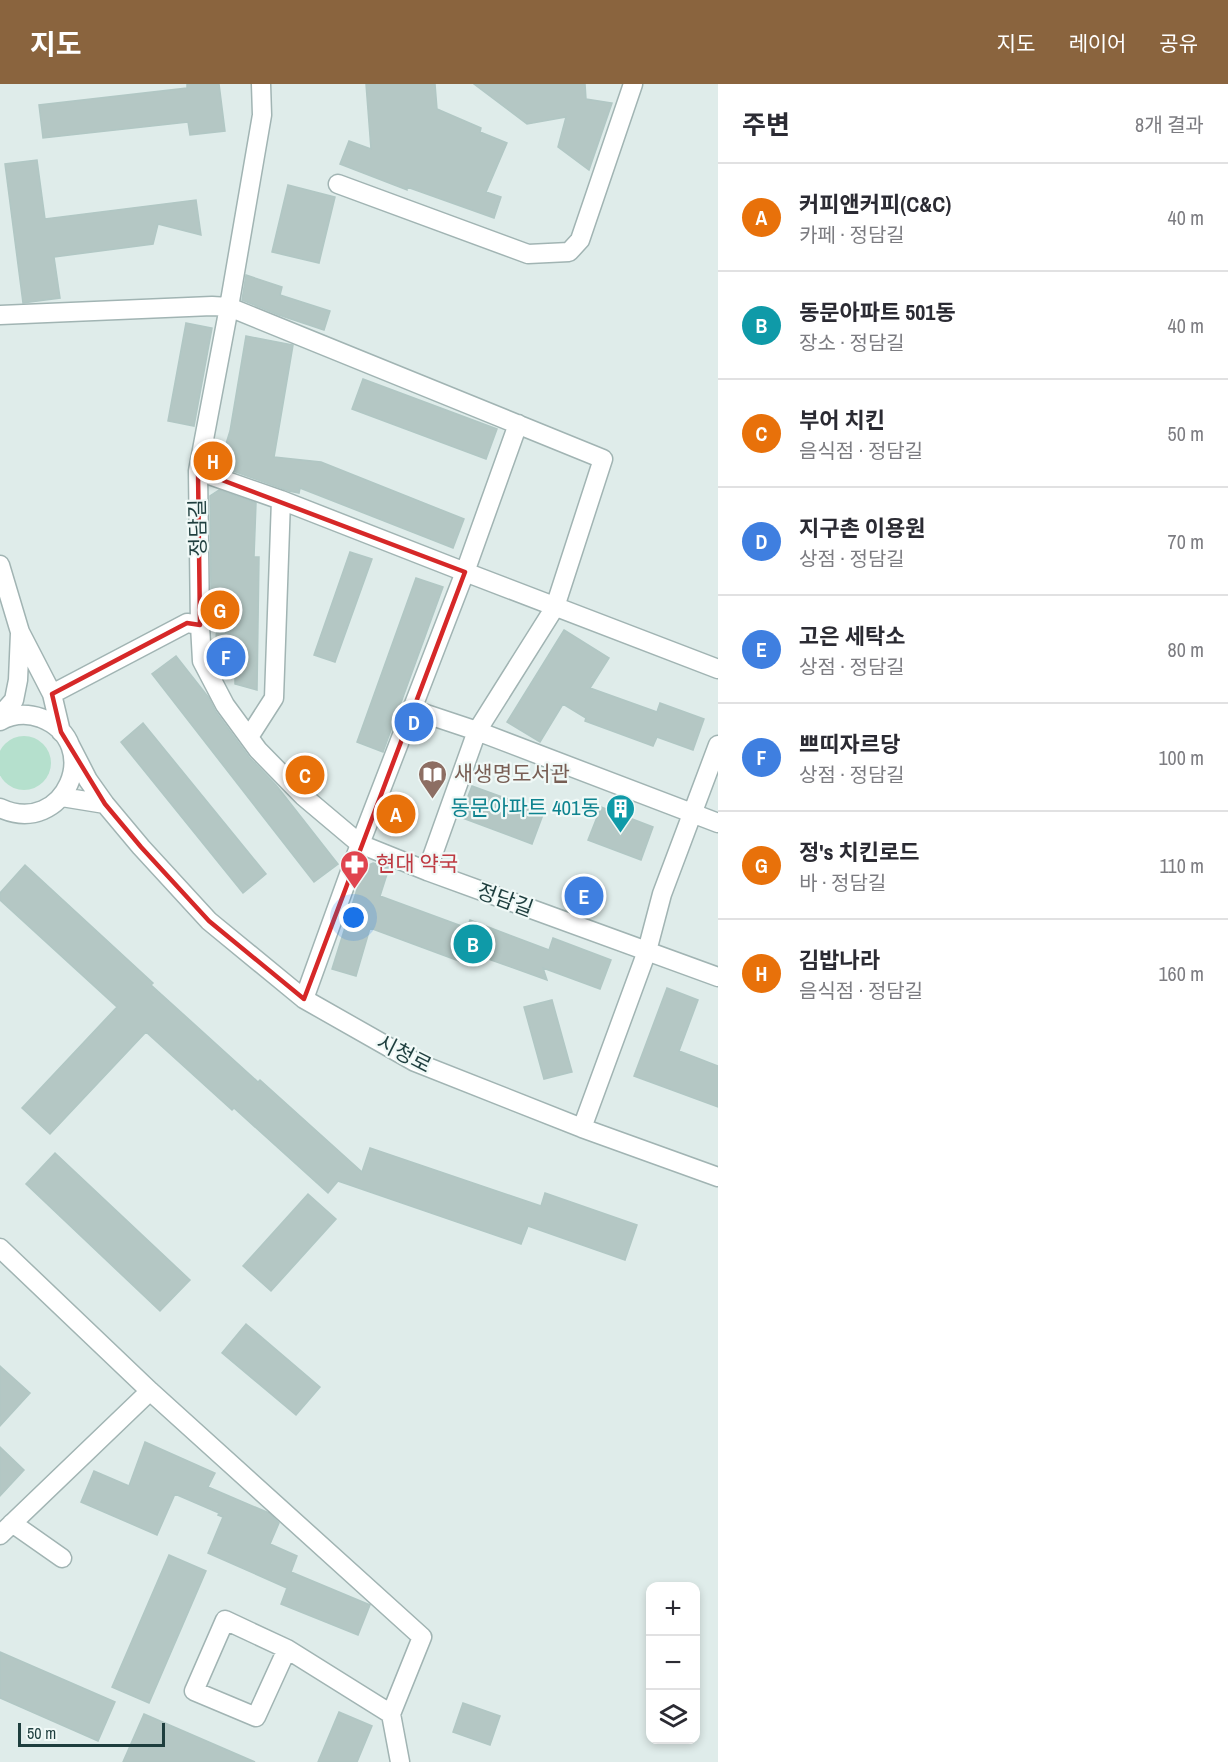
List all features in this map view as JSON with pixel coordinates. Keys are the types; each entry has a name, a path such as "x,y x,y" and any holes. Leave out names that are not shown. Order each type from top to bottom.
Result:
{"street":[{"name":"정담길","path":"261,84 262,115 198,471 202,661 225,705 258,750 303,796 360,844 427,871 718,977"},
{"path":"338,184 528,254 569,252 580,240 633,84"},
{"path":"0,315 229,307 603,459 555,608 477,731 427,871"},
{"path":"304,999 360,844 465,572 518,424"},
{"path":"198,471 281,500 555,608 718,669"},
{"path":"249,737 274,698 281,500"},
{"path":"0,565 21,632 52,694 73,758 73,772 62,797 52,806 40,812 28,814 7,811 0,827"},
{"path":"52,694 187,623 200,625"},
{"path":"0,716 14,700 18,680 21,632"},
{"path":"411,709 477,731 718,823"},
{"path":"0,721 18,715 34,716 49,722 65,738"},
{"name":"시청로","path":"65,738 88,780 141,847 209,921 304,999 416,1062 582,1128 718,1177"},
{"path":"582,1128 647,951 662,894 718,745"},
{"path":"62,797 105,804"},
{"path":"0,1248 150,1391 422,1637 391,1714 400,1762"},
{"path":"62,1558 6,1529 150,1391"},
{"path":"287,1649 255,1717 194,1691 225,1620 287,1649 391,1714"}],"highlighted area":[{"path":"198,471 465,572 304,999 209,921 141,847 105,804 61,732 52,694 187,623 200,625"}],"green space":[{"path":"24,736 34,738 43,744 49,753 51,763 49,773 43,782 34,788 24,790 14,788 5,782 -1,773 -3,763 -1,753 5,744 14,738"}],"building":[{"path":"187,84 219,84 225,131 190,135 188,122 43,138 39,105 187,88"},
{"path":"366,84 435,84 437,109 481,128 480,132 507,143 486,192 501,197 494,218 407,187 407,190 340,164 349,141 371,149"},
{"path":"474,84 585,84 586,99 612,103 589,170 558,147 566,117 527,124"},
{"path":"37,160 45,219 196,200 201,235 158,224 153,244 54,257 60,298 23,303 5,164"},
{"path":"288,185 335,197 319,263 272,252"},
{"path":"246,275 282,287 280,295 330,311 324,330 242,300"},
{"path":"186,323 212,328 194,426 168,421"},
{"path":"246,336 293,345 274,457 321,462 464,519 453,548 300,488 299,493 289,491 219,466 230,431"},
{"path":"363,379 497,429 486,459 352,409"},
{"path":"219,490 256,503 254,557 259,557 257,690 235,684 235,649 216,649 217,598 211,598 210,496"},
{"path":"350,552 372,559 335,662 314,655"},
{"path":"416,578 443,587 383,752 357,742"},
{"path":"564,630 609,658 590,688 657,712 660,703 704,719 693,750 657,737 653,746 585,721 586,718 563,704 540,742 507,722"},
{"path":"176,656 209,698 216,712 249,757 276,785 338,864 314,882 152,674"},
{"path":"143,723 266,874 243,893 121,742"},
{"path":"472,786 544,812 532,844 460,817"},
{"name":"동문아파트 401동","path":"601,807 653,827 641,860 588,840"},
{"path":"373,863 389,868 380,896 467,928 470,920 549,950 553,938 611,960 600,989 543,968 547,980 463,950 459,961 370,928 356,976 332,969 364,867"},
{"path":"25,865 153,983 151,985 362,1172 370,1148 541,1206 545,1193 637,1225 625,1260 528,1226 521,1244 338,1181 328,1193 146,1032 50,1134 22,1108 117,1007 0,900 0,893"},
{"path":"667,988 698,1000 679,1051 718,1066 718,1107 634,1076"},
{"path":"552,1000 572,1072 544,1079 524,1007"},
{"path":"55,1153 190,1280 160,1311 26,1184"},
{"path":"308,1194 336,1219 271,1291 243,1266"},
{"path":"246,1324 320,1387 296,1415 222,1353"},
{"path":"0,1366 30,1393 0,1426"},
{"path":"145,1442 215,1473 208,1487 269,1513 279,1523 270,1544 297,1556 291,1572 370,1605 358,1635 281,1604 287,1588 208,1553 223,1517 218,1515 219,1513 175,1494 157,1535 81,1502 94,1471 129,1486"},
{"path":"0,1447 24,1470 0,1496"},
{"path":"169,1555 206,1571 149,1703 112,1687"},
{"path":"0,1652 115,1702 98,1741 0,1698"},
{"path":"463,1703 500,1716 490,1745 453,1732"},
{"path":"339,1712 372,1726 357,1762 318,1762"},
{"path":"144,1714 255,1762 123,1762"}],"place":[{"name":"김밥나라","path":"213,461"},
{"name":"정's 치킨로드","path":"220,610"},
{"name":"쁘띠자르당","path":"226,657"},
{"name":"지구촌 이용원","path":"414,722"},
{"name":"부어 치킨","path":"305,775"},
{"name":"새생명도서관","path":"433,800"},
{"name":"커피앤커피(C&C)","path":"396,814"},
{"name":"동문아파트 401동","path":"621,834"},
{"name":"현대 약국","path":"355,890"},
{"name":"고은 세탁소","path":"584,896"},
{"name":"동문아파트 501동","path":"473,944"}]}
